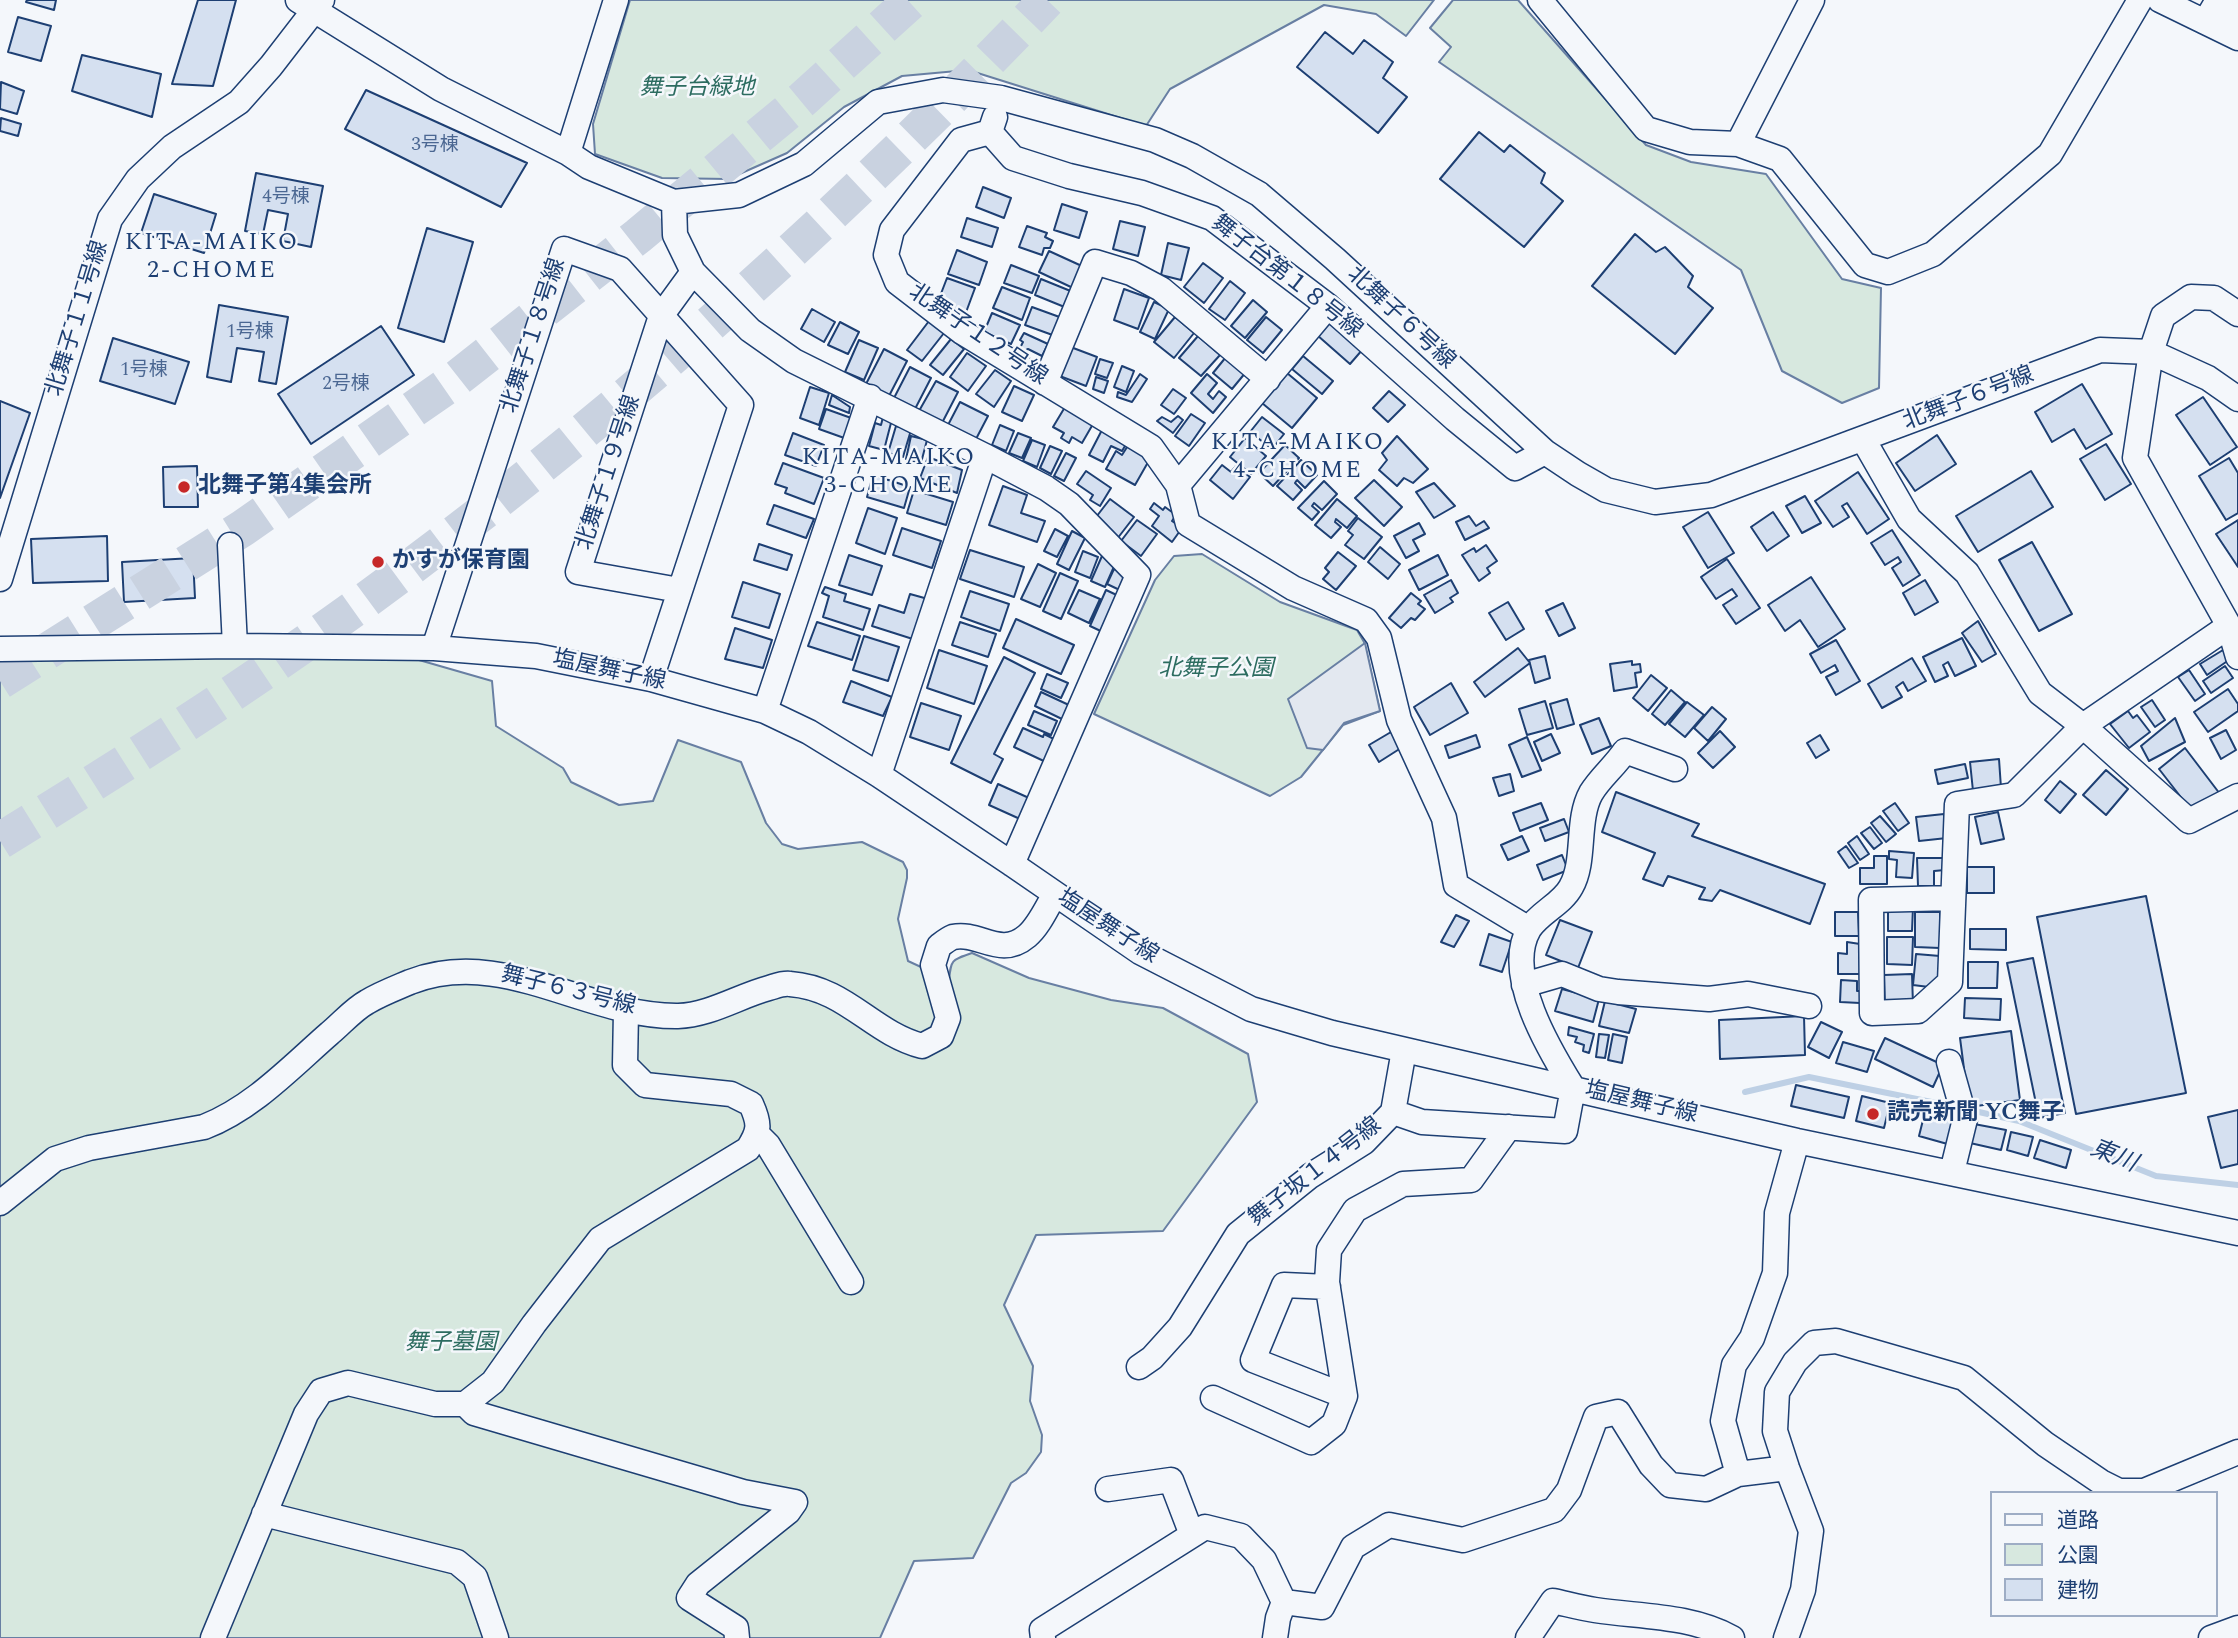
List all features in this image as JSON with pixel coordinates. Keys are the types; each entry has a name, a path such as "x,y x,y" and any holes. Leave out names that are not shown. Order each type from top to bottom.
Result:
{"street":[{"path":"568,153 616,0"},
{"path":"1540,0 1646,129 1690,142 1738,144 1780,159 1866,265 1888,272 1933,254 2050,154 2140,0"},
{"path":"1738,144 1812,0"},
{"path":"2161,0 2221,30"},
{"path":"2218,0 2221,30"},
{"name":"北舞子６号線","path":"311,4 441,89 568,153 589,167 674,202 739,195 804,163 878,102 943,90 1001,98 1155,140 1192,156 1259,194 1335,259 1545,452 1605,490 1655,502 1712,495 2100,350 2151,352 2208,378 2238,399"},
{"name":"北舞子１１号線","path":"0,579 110,219 138,179 172,147 239,102 271,66 311,4"},
{"path":"2221,30 2238,4"},
{"path":"990,132 1001,98"},
{"name":"舞子台第１８号線","path":"990,132 1013,158 1069,176 1142,192 1212,218 1328,306 1455,419 1515,468 1545,452"},
{"name":"北舞子１２号線","path":"990,132 961,140 892,230 886,255 897,282 962,332 1151,447 1178,485"},
{"path":"674,202 675,235 693,272 750,330 794,361 1046,488 1069,504 1138,575 1012,864"},
{"name":"北舞子１８号線","path":"434,648 564,249 620,268 741,405 651,679"},
{"path":"1045,383 1095,262 1131,273 1161,289 1268,379"},
{"path":"661,316 693,272"},
{"path":"2238,314 2214,298 2191,297 2163,316 2151,352 2134,458 2229,626 2238,657"},
{"path":"1328,306 1178,485 1188,524 1293,588 1366,620 1379,638 1399,720 1444,818 1456,885 1530,929"},
{"name":"北舞子１９号線","path":"661,316 578,572 679,590"},
{"path":"765,710 870,397"},
{"path":"1863,439 1909,519 1967,573 2040,693 2083,726 2189,821 2238,796"},
{"path":"879,775 985,456"},
{"path":"230,545 235,646"},
{"path":"1953,898 1871,900 1872,1013 1918,1011 1950,982 1957,804 2014,795 2083,726 2229,626"},
{"name":"塩屋舞子線","path":"0,649 235,646 434,648 536,656 651,679 765,710 809,732 879,775 1140,952 1251,1009 1332,1033 1797,1140 2238,1233"},
{"path":"1404,1050 1393,1112 1422,1122 1565,1131 1573,1088 1546,1046 1524,985 1522,954 1530,929 1571,888 1578,862 1581,830 1591,794 1625,751 1675,769"},
{"name":"舞子６３号線","path":"0,1203 55,1159 89,1148 204,1128 221,1121 256,1097 365,1003 411,982 447,971 486,971 626,1011 680,1016 721,1006 755,991 787,983 835,996 902,1041 922,1046 941,1036 948,1018 933,965 939,946 951,938 968,936 985,943 1012,946 1028,935 1055,894"},
{"path":"1524,985 1562,974 1600,989 1618,992 1709,999 1748,994 1809,1006"},
{"path":"213,1638 306,1413 321,1391 348,1383 435,1405 465,1404 493,1382 600,1239 748,1149 757,1134 757,1118 751,1104 731,1094 645,1086 625,1065 626,1011"},
{"path":"1949,1062 1962,1109 1952,1172"},
{"name":"舞子坂１４号線","path":"1139,1367 1180,1327 1237,1234 1310,1176 1364,1142 1393,1112"},
{"path":"1213,1398 1311,1442 1334,1423 1345,1396 1328,1287 1329,1250 1355,1210 1403,1184 1471,1180 1509,1127"},
{"path":"757,1134 768,1145 851,1282"},
{"path":"1738,1474 1723,1421 1734,1365 1752,1338 1775,1273 1777,1213 1797,1140"},
{"path":"1328,1287 1284,1285 1253,1360 1345,1396"},
{"path":"1786,1638 1803,1590 1811,1531 1775,1431 1777,1392 1795,1362 1814,1343 1836,1341 1964,1378 2045,1444 2119,1491"},
{"path":"465,1404 474,1413 743,1492 795,1502 788,1512 698,1584 689,1598 736,1628 737,1638"},
{"path":"1284,1602 1322,1607 1353,1547 1389,1525 1463,1540 1555,1510 1569,1490 1596,1417 1618,1412 1651,1465 1670,1485 1706,1489 1738,1474 1787,1468"},
{"path":"2146,1491 2238,1452"},
{"path":"1108,1489 1171,1480 1192,1535"},
{"path":"264,1514 457,1562 475,1577 496,1638"},
{"path":"1043,1638 1042,1630 1205,1527 1241,1536 1264,1560 1284,1602 1275,1638"},
{"path":"1528,1638 1553,1601 1595,1610 1679,1620 1717,1630 1732,1638"},
{"path":"2211,1638 2238,1628"}],"green space":[{"name":"舞子台緑地","path":"630,0 1434,0 1406,36 1376,14 1324,5 1170,89 1146,126 968,70 902,76 844,107 787,153 728,179 662,178 595,154 593,124"},
{"path":"1453,0 1518,0 1646,145 1691,162 1766,174 1842,279 1881,288 1879,388 1842,403 1782,371 1741,270 1439,62 1451,47 1430,28"},
{"name":"北舞子公園","path":"1202,554 1280,602 1357,630 1364,642 1380,711 1343,725 1301,777 1270,796 1094,714 1155,580 1174,556"},
{"name":"舞子墓園","path":"360,655 419,660 492,681 496,726 563,768 571,782 619,805 653,801 678,740 741,762 766,823 782,844 798,849 862,842 903,862 907,878 898,919 908,961 949,980 953,962 972,953 1029,978 1111,1000 1163,1008 1248,1054 1257,1102 1163,1231 1036,1235 1004,1305 1033,1366 1030,1401 1042,1435 1041,1452 1026,1473 1011,1483 973,1558 914,1561 880,1638 0,1638 0,660"}],"shaded area":[{"path":"1365,643 1380,711 1344,723 1323,750 1307,748 1288,699"}],"building":[{"path":"56,0 54,10 26,2"},
{"path":"198,0 236,0 213,86 172,84"},
{"path":"18,17 51,26 41,61 8,52"},
{"path":"1325,32 1353,54 1364,40 1393,62 1383,78 1407,97 1378,133 1297,67"},
{"path":"82,55 161,74 152,117 72,91"},
{"path":"1,82 24,91 17,114 0,109"},
{"path":"366,90 527,163 501,207 345,129"},
{"path":"1,118 21,124 18,136 0,131"},
{"path":"1479,132 1504,152 1510,145 1545,173 1541,183 1563,201 1524,247 1440,179"},
{"path":"256,173 323,186 311,247 283,241 288,214 268,210 263,234 245,231"},
{"path":"983,187 1011,198 1004,218 976,207"},
{"path":"154,194 216,214 204,253 141,233"},
{"path":"1062,204 1087,212 1079,238 1054,230"},
{"path":"967,218 998,228 992,247 961,237"},
{"path":"1120,221 1145,227 1138,256 1113,249"},
{"path":"1027,226 1047,233 1045,237 1053,241 1050,248 1044,248 1042,255 1019,247"},
{"path":"427,228 473,242 444,342 398,328"},
{"path":"1635,234 1656,252 1665,247 1693,276 1688,287 1713,308 1675,354 1592,286"},
{"path":"1168,243 1189,248 1181,280 1161,275"},
{"path":"957,250 987,262 979,285 948,274"},
{"path":"1049,251 1084,267 1073,288 1039,272"},
{"path":"1203,263 1223,278 1204,303 1184,287"},
{"path":"1011,265 1039,276 1032,293 1004,283"},
{"path":"947,278 975,288 965,315 937,304"},
{"path":"1041,279 1073,292 1067,308 1035,295"},
{"path":"1230,281 1245,293 1225,320 1209,309"},
{"path":"1002,287 1030,298 1022,320 993,308"},
{"path":"1124,289 1149,298 1138,329 1114,320"},
{"path":"1253,300 1267,312 1245,338 1231,326"},
{"path":"1154,302 1169,309 1155,339 1140,332"},
{"path":"219,305 288,317 276,384 259,381 264,352 237,348 231,382 207,377"},
{"path":"1032,307 1065,319 1058,337 1025,325"},
{"path":"812,309 835,322 824,342 801,329"},
{"path":"992,313 1020,325 1011,344 984,332"},
{"path":"1175,317 1194,333 1174,358 1154,342"},
{"path":"1266,317 1282,330 1263,353 1247,340"},
{"path":"929,321 944,333 922,361 907,350"},
{"path":"1329,321 1363,349 1350,364 1317,335"},
{"path":"840,322 859,332 848,354 828,345"},
{"path":"381,326 414,375 311,444 278,394"},
{"path":"1024,333 1048,344 1042,356 1028,349 1017,355 1013,348 1021,346 1023,342 1020,340"},
{"path":"1198,336 1220,355 1201,376 1179,358"},
{"path":"113,338 189,362 175,404 100,381"},
{"path":"951,339 964,349 943,375 930,365"},
{"path":"859,340 878,348 864,380 845,372"},
{"path":"1068,346 1097,357 1086,386 1057,375"},
{"path":"884,349 907,361 889,396 866,384"},
{"path":"967,353 986,366 968,391 950,377"},
{"path":"1303,356 1333,381 1322,394 1292,369"},
{"path":"1226,357 1246,372 1232,389 1213,373"},
{"path":"1100,359 1113,363 1107,378 1095,374"},
{"path":"1122,366 1134,371 1126,392 1114,387"},
{"path":"910,367 931,378 915,409 894,398"},
{"path":"995,370 1011,381 994,407 976,394"},
{"path":"1287,373 1317,398 1292,428 1262,403"},
{"path":"1140,374 1147,379 1132,402 1117,397 1118,392 1126,395"},
{"path":"1207,374 1217,383 1208,394 1213,399 1219,391 1226,397 1213,413 1191,393"},
{"path":"1096,377 1108,381 1104,393 1093,389"},
{"path":"936,381 958,392 942,423 919,411"},
{"path":"2082,384 2112,434 2086,449 2074,429 2052,442 2035,412"},
{"path":"1014,386 1034,395 1022,421 1002,412"},
{"path":"810,387 829,393 819,425 800,418"},
{"path":"1173,389 1186,398 1174,414 1161,405"},
{"path":"1389,391 1405,405 1388,422 1373,408"},
{"path":"832,395 850,407 849,413 829,405"},
{"path":"2203,397 2237,447 2210,465 2176,415"},
{"path":"0,401 30,413 0,498"},
{"path":"960,402 988,416 976,439 948,425"},
{"path":"1065,407 1093,424 1082,443 1072,437 1069,443 1061,438 1064,433 1053,427"},
{"path":"826,409 854,419 847,439 819,429"},
{"path":"1191,414 1205,423 1189,446 1175,436"},
{"path":"1178,416 1183,420 1173,433 1157,421 1162,417 1171,422"},
{"path":"883,417 892,419 884,450 869,446 875,423 881,425"},
{"path":"1262,417 1284,434 1272,449 1250,432"},
{"path":"1000,425 1014,431 1006,451 992,445"},
{"path":"896,426 911,430 903,457 888,453"},
{"path":"1103,428 1128,441 1122,451 1111,446 1103,462 1089,455"},
{"path":"793,433 824,445 816,466 785,455"},
{"path":"1018,433 1031,438 1022,458 1009,453"},
{"path":"1937,435 1956,464 1915,491 1896,463"},
{"path":"911,436 927,440 921,463 906,459"},
{"path":"1397,436 1428,469 1413,483 1404,478 1397,486 1379,470 1387,460 1382,453"},
{"path":"1245,438 1266,456 1251,474 1230,457"},
{"path":"1032,440 1045,445 1037,467 1023,461"},
{"path":"1129,444 1151,457 1135,485 1106,469 1116,451 1122,455"},
{"path":"2106,444 2131,484 2105,500 2080,459"},
{"path":"1285,445 1299,458 1273,486 1259,473"},
{"path":"1050,446 1062,451 1051,474 1040,468"},
{"path":"1066,453 1076,458 1064,481 1054,476"},
{"path":"928,457 962,470 957,493 920,478"},
{"path":"2229,458 2238,473 2238,513 2226,520 2199,476"},
{"path":"1301,460 1317,475 1305,488 1297,480 1295,483 1302,490 1293,500 1277,486"},
{"path":"783,463 824,478 814,504 785,493 787,488 775,484"},
{"path":"1222,465 1231,472 1236,466 1250,477 1233,499 1210,480"},
{"path":"197,466 198,507 164,507 163,467"},
{"path":"1086,471 1111,488 1100,506 1090,500 1093,495 1077,484"},
{"path":"2031,471 2053,507 1978,552 1956,516"},
{"path":"1858,472 1889,519 1867,534 1847,503 1842,506 1849,517 1833,527 1815,501"},
{"path":"873,475 910,487 904,508 867,497"},
{"path":"1374,480 1402,507 1384,526 1355,498"},
{"path":"1324,481 1337,494 1322,510 1314,503 1312,506 1319,512 1312,520 1298,508"},
{"path":"1434,483 1455,506 1434,518 1416,492"},
{"path":"1003,486 1027,495 1021,513 1045,521 1037,542 989,525"},
{"path":"914,490 953,502 946,525 907,513"},
{"path":"1805,496 1821,523 1802,533 1786,506"},
{"path":"1110,499 1134,517 1117,539 1093,521"},
{"path":"1337,499 1357,516 1347,528 1336,519 1335,522 1341,527 1331,538 1315,525"},
{"path":"1154,503 1176,515 1172,521 1182,528 1172,542 1152,526 1159,516 1150,509"},
{"path":"774,505 814,519 806,538 767,524"},
{"path":"868,508 897,518 885,554 856,543"},
{"path":"1708,512 1734,553 1708,568 1683,527"},
{"path":"1773,512 1789,536 1767,551 1751,527"},
{"path":"1469,516 1476,526 1484,521 1489,528 1465,540 1456,522"},
{"path":"1358,518 1382,537 1364,559 1345,545 1353,535 1348,531"},
{"path":"1137,520 1157,534 1141,556 1121,541"},
{"path":"2238,520 2238,567 2216,534"},
{"path":"1419,523 1425,534 1413,540 1419,551 1406,558 1394,536"},
{"path":"902,528 941,541 932,568 893,555"},
{"path":"1055,529 1068,536 1057,557 1044,551"},
{"path":"1892,530 1920,575 1903,586 1892,568 1901,562 1898,557 1885,565 1871,543"},
{"path":"1072,531 1085,538 1069,570 1057,564"},
{"path":"107,536 108,581 33,583 31,539"},
{"path":"2032,542 2072,614 2039,631 1999,560"},
{"path":"759,544 792,555 787,570 754,560"},
{"path":"1486,545 1497,561 1487,568 1490,573 1479,581 1462,555 1474,548 1476,552"},
{"path":"1380,547 1400,564 1388,579 1368,562"},
{"path":"970,550 1024,567 1014,597 960,579"},
{"path":"1083,551 1098,557 1090,578 1075,572"},
{"path":"1338,552 1356,566 1336,590 1323,579 1329,572 1325,568"},
{"path":"849,555 882,566 872,595 839,585"},
{"path":"1438,555 1448,575 1419,590 1409,570"},
{"path":"1102,556 1116,562 1105,587 1091,581"},
{"path":"193,558 195,598 124,602 122,562"},
{"path":"1727,559 1760,608 1736,624 1723,605 1737,596 1732,589 1716,599 1701,577"},
{"path":"1038,564 1056,573 1040,607 1021,599"},
{"path":"1114,569 1129,576 1126,593 1107,584"},
{"path":"1060,573 1078,581 1061,619 1043,611"},
{"path":"1811,577 1845,629 1818,647 1800,620 1785,631 1768,605"},
{"path":"1451,580 1458,593 1450,598 1453,602 1435,613 1424,595"},
{"path":"1925,580 1938,602 1915,615 1903,593"},
{"path":"743,582 780,594 769,628 732,617"},
{"path":"825,587 846,594 844,601 870,609 863,630 823,617 829,596 822,593"},
{"path":"1079,590 1100,599 1089,623 1068,613"},
{"path":"1106,590 1123,598 1107,634 1090,626"},
{"path":"970,591 1009,604 1000,631 961,617"},
{"path":"1411,593 1421,601 1418,604 1425,609 1415,620 1411,618 1401,628 1389,618"},
{"path":"910,594 928,599 919,641 872,626 879,605 904,613"},
{"path":"1508,602 1524,629 1506,640 1489,613"},
{"path":"1563,603 1575,628 1559,636 1546,611"},
{"path":"1016,619 1074,645 1061,674 1003,648"},
{"path":"1978,621 1996,654 1982,662 1962,633"},
{"path":"817,622 860,636 852,660 808,646"},
{"path":"960,622 996,634 988,657 952,645"},
{"path":"735,628 772,640 763,668 725,659"},
{"path":"864,636 899,647 888,681 853,670"},
{"path":"1962,638 1976,666 1955,676 1948,662 1943,665 1948,676 1935,682 1923,657"},
{"path":"1836,640 1860,681 1836,695 1826,677 1838,671 1835,665 1821,673 1810,654"},
{"path":"1518,648 1530,663 1485,697 1474,682"},
{"path":"939,650 987,666 974,704 927,688"},
{"path":"2223,650 2229,660 2207,675 2200,664"},
{"path":"1545,656 1550,678 1535,683 1529,660"},
{"path":"1004,657 1035,673 994,754 1003,759 991,783 951,763"},
{"path":"1912,658 1926,681 1908,691 1903,682 1896,687 1902,697 1882,708 1868,684"},
{"path":"1632,661 1632,665 1640,664 1641,672 1635,673 1637,687 1614,691 1610,664"},
{"path":"2225,666 2233,678 2211,693 2203,681"},
{"path":"2189,670 2205,694 2195,701 2178,677"},
{"path":"1047,674 1068,683 1061,698 1041,689"},
{"path":"1651,675 1667,688 1648,711 1633,698"},
{"path":"851,681 892,697 883,716 843,702"},
{"path":"1451,683 1468,713 1430,735 1414,707"},
{"path":"2228,689 2238,704 2238,711 2208,732 2194,712"},
{"path":"1671,690 1685,702 1665,725 1652,714"},
{"path":"1041,692 1071,706 1064,720 1035,706"},
{"path":"1567,699 1574,724 1557,729 1550,704"},
{"path":"2152,700 2165,720 2155,727 2141,707"},
{"path":"1545,701 1553,728 1527,735 1519,709"},
{"path":"1687,702 1704,715 1685,737 1669,724"},
{"path":"921,703 961,716 949,750 910,737"},
{"path":"1712,707 1726,719 1708,741 1694,728"},
{"path":"1034,711 1057,721 1051,735 1028,725"},
{"path":"2128,711 2133,718 2137,715 2150,732 2129,748 2110,724"},
{"path":"1599,718 1611,746 1592,754 1580,725"},
{"path":"2175,718 2185,742 2149,761 2141,746"},
{"path":"1023,728 1058,741 1048,763 1014,747"},
{"path":"2226,730 2236,750 2221,759 2210,738"},
{"path":"1720,731 1735,747 1713,768 1698,753"},
{"path":"1391,732 1401,748 1379,762 1369,745"},
{"path":"1551,734 1560,753 1542,761 1534,742"},
{"path":"1476,735 1480,747 1449,758 1445,746"},
{"path":"1820,735 1829,750 1816,758 1807,743"},
{"path":"1527,737 1541,770 1522,777 1509,745"},
{"path":"2185,748 2220,794 2194,814 2159,769"},
{"path":"1999,759 2001,788 1973,791 1970,762"},
{"path":"1965,764 1968,778 1938,784 1935,770"},
{"path":"2106,770 2128,789 2106,815 2083,795"},
{"path":"1510,774 1514,791 1499,796 1493,778"},
{"path":"2060,781 2076,794 2060,813 2045,800"},
{"path":"998,784 1029,798 1020,819 989,805"},
{"path":"1616,792 1699,824 1692,836 1825,884 1810,924 1720,890 1712,901 1699,899 1705,888 1668,876 1663,886 1643,879 1655,853 1602,832"},
{"path":"1541,803 1548,820 1520,831 1513,813"},
{"path":"1895,803 1909,823 1898,831 1883,811"},
{"path":"1998,812 2004,839 1981,844 1975,817"},
{"path":"1944,814 1947,838 1919,841 1916,817"},
{"path":"1880,816 1896,834 1886,842 1871,823"},
{"path":"1564,819 1569,832 1545,841 1540,828"},
{"path":"1870,827 1882,843 1874,849 1861,833"},
{"path":"1522,836 1529,851 1508,860 1501,845"},
{"path":"1857,836 1869,854 1860,860 1848,843"},
{"path":"1846,846 1858,863 1849,868 1838,852"},
{"path":"1889,851 1914,853 1912,878 1896,877 1897,860 1889,859"},
{"path":"1562,855 1568,870 1543,880 1537,865"},
{"path":"1874,856 1887,856 1887,884 1860,884 1860,868 1874,868"},
{"path":"1917,858 1944,858 1945,870 1934,871 1934,886 1918,886"},
{"path":"1967,867 1994,867 1994,893 1967,893"},
{"path":"2146,896 2186,1093 2076,1114 2037,917"},
{"path":"1888,906 1913,907 1912,931 1888,931"},
{"path":"1835,912 1858,912 1859,936 1835,936"},
{"path":"1915,912 1940,912 1940,948 1915,947"},
{"path":"1456,915 1469,921 1454,947 1441,942"},
{"path":"1560,920 1592,932 1578,968 1546,955"},
{"path":"1970,929 2006,929 2006,950 1970,949"},
{"path":"1489,934 1512,942 1502,972 1480,965"},
{"path":"1887,937 1913,937 1912,965 1887,964"},
{"path":"1847,942 1860,944 1861,974 1838,974 1838,953 1847,954"},
{"path":"1916,954 1940,956 1937,988 1913,985"},
{"path":"2033,958 2065,1113 2039,1118 2007,963"},
{"path":"1968,962 1998,962 1997,988 1968,988"},
{"path":"1912,974 1913,1005 1885,1007 1884,975"},
{"path":"1841,980 1857,981 1857,991 1861,991 1860,1003 1840,1002"},
{"path":"1562,989 1599,999 1593,1022 1555,1011"},
{"path":"1965,998 2001,999 2000,1020 1964,1018"},
{"path":"1605,1001 1636,1009 1629,1033 1599,1026"},
{"path":"1804,1016 1805,1055 1720,1059 1719,1020"},
{"path":"1821,1022 1842,1032 1829,1058 1808,1047"},
{"path":"1569,1027 1594,1034 1589,1053 1583,1051 1584,1045 1575,1042 1577,1037 1568,1035"},
{"path":"2011,1031 2020,1100 1969,1107 1960,1038"},
{"path":"1599,1034 1609,1035 1605,1058 1596,1057"},
{"path":"1613,1034 1627,1037 1622,1063 1608,1060"},
{"path":"1885,1038 1943,1065 1933,1087 1875,1059"},
{"path":"1843,1042 1874,1051 1867,1072 1836,1063"},
{"path":"1796,1085 1849,1097 1844,1118 1791,1106"},
{"path":"1862,1096 1890,1103 1884,1128 1856,1121"},
{"path":"2238,1110 2238,1164 2221,1168 2208,1117"},
{"path":"1925,1112 1957,1120 1951,1145 1919,1136"},
{"path":"1974,1124 2006,1130 2001,1150 1970,1143"},
{"path":"2011,1132 2033,1137 2028,1156 2007,1150"},
{"path":"2040,1140 2071,1150 2066,1168 2034,1158"}],"waterway":[{"name":"東川","path":"1745,1092 1809,1077 1956,1107"},
{"name":"東川","path":"1970,1110 2019,1121 2156,1176 2238,1185"}],"tunnel":[{"path":"0,681 243,528 451,383 638,236 803,99 912,0"},
{"path":"0,841 92,784 318,635 543,464 631,392 803,240 886,162 1047,0"}],"place":[{"name":"北舞子第4集会所","path":"184,487"},
{"name":"かすが保育園","path":"378,562"},
{"name":"読売新聞 YC舞子","path":"1873,1114"}],"district":[{"name":"KITA-MAIKO 2-CHOME","path":"212,258"},
{"name":"KITA-MAIKO 4-CHOME","path":"1298,458"},
{"name":"KITA-MAIKO 3-CHOME","path":"889,473"}]}
